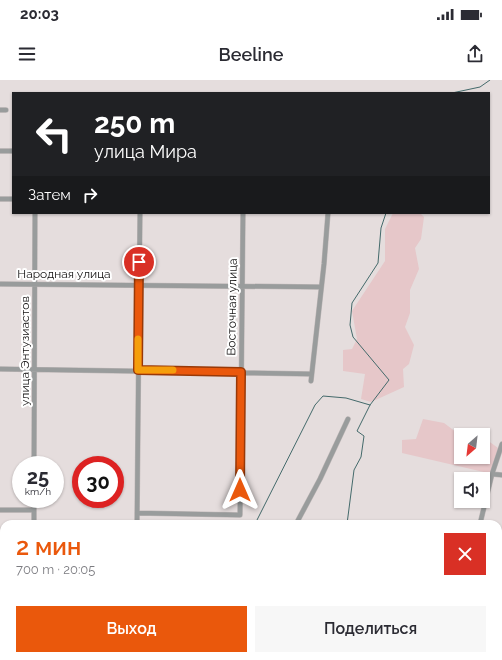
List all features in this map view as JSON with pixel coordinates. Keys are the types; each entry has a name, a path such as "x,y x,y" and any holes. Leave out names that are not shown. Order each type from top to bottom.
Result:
{"street":[{"path":"0,110 6,110"},
{"path":"0,151 12,151"},
{"path":"0,199 12,199"},
{"name":"улица Энтузиастов","path":"34,456 36,284 35,214"},
{"path":"137,520 138,285 140,214"},
{"name":"Восточная улица","path":"137,513 240,515 243,214"},
{"path":"311,381 328,214"},
{"name":"Народная улица","path":"0,284 321,287"},
{"path":"0,369 138,370 312,374"},
{"path":"298,520 320,479 348,419"},
{"path":"481,520 492,474 502,444"},
{"path":"492,474 502,476"},
{"path":"0,510 34,510 34,520"}],"shaded area":[{"path":"392,214 421,214 424,217 421,239 415,248 419,269 410,290 410,313 405,327 414,345 409,364 403,369 404,387 371,402 361,399 365,374 343,371 343,350 352,349 357,339 352,311 385,261 385,229"},
{"path":"423,419 444,423 454,430 454,464 490,464 490,442 498,448 492,471 484,472 402,453 402,440 416,439"}],"waterway":[{"path":"457,92 480,87 490,80"},
{"path":"348,520 354,470 361,457 364,436 357,431 370,405 389,380 353,337 350,325 352,303 378,263 381,228 386,214"},
{"path":"257,520 315,405 323,396 346,398 370,405"}],"slow traffic":[{"path":"138,339 138,370 173,370"}],"route":[{"path":"139,262 138,370 241,372 240,490"}]}
